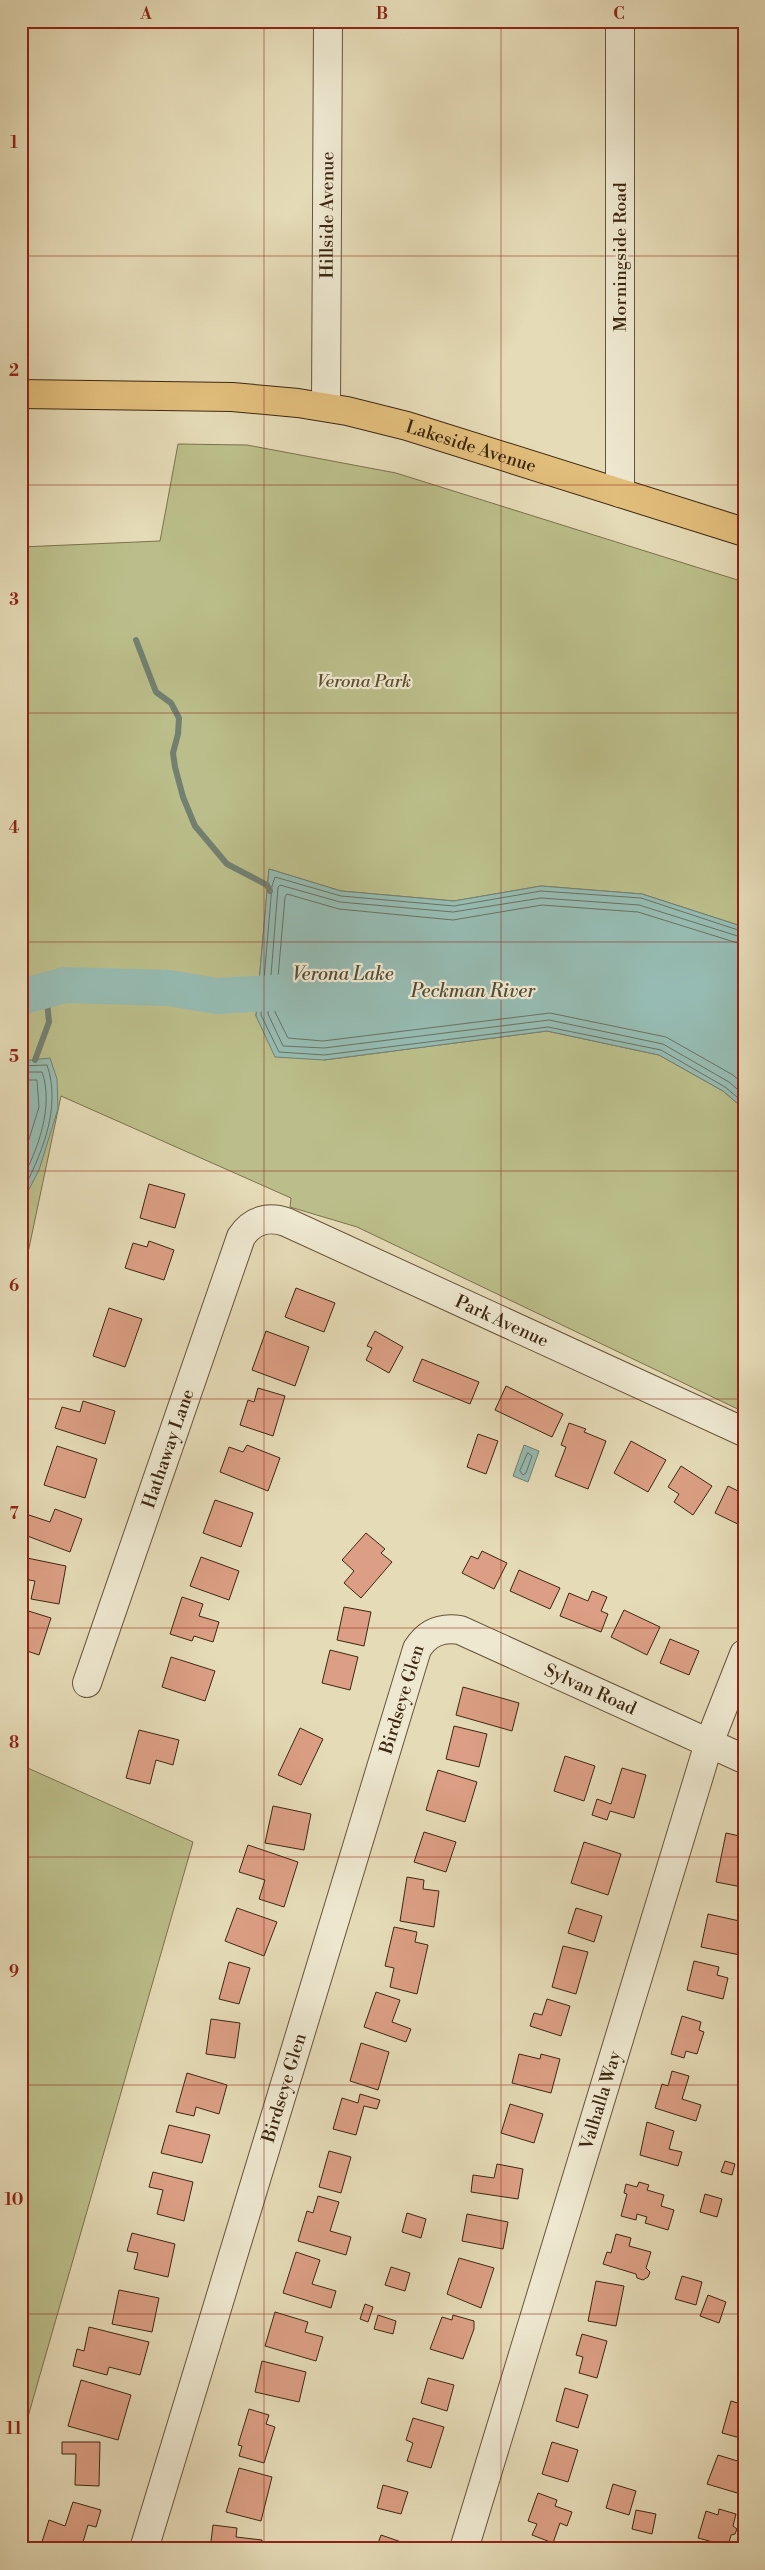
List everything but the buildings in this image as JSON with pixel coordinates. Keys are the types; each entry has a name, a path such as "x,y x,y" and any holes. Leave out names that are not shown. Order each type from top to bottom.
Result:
{"main road":[{"name":"Lakeside Avenue","path":"21,394 192,395 272,400 326,407 407,426 744,532"}],"street":[{"name":"Hillside Avenue","path":"326,407 328,21"},
{"name":"Morningside Road","path":"620,21 620,493"},
{"name":"Park Avenue","path":"258,1221 277,1219 286,1222 744,1432"},
{"name":"Hathaway Lane","path":"87,1683 241,1237 245,1230 258,1221"},
{"name":"Sylvan Road","path":"434,1632 442,1629 460,1630 744,1759"},
{"name":"Birdseye Glen","path":"144,2549 417,1649 427,1636 434,1632"},
{"name":"Valhalla Way","path":"464,2549 709,1743 744,1654"}],"green space":[{"name":"Verona Park","path":"178,444 247,445 396,473 744,582 744,927 642,894 541,886 454,901 341,891 269,869 256,1016 324,1060 547,1031 659,1055 723,1091 744,1109 744,1412 357,1227 290,1207 291,1198 61,1096 21,1286 21,547 160,541"},
{"path":"21,1765 193,1842 21,2441"}],"water":[{"name":"Verona Lake","path":"269,869 341,891 454,901 541,886 642,894 744,927 744,1109 723,1091 659,1055 547,1031 324,1060 275,1057 256,1016"},
{"path":"50,1058 57,1079 58,1109 39,1170 21,1205 21,1061"},
{"path":"524,1445 539,1451 528,1482 513,1476"}],"waterway":[{"path":"136,640 156,692 171,703 179,718 178,734 173,753 175,767 183,797 195,826 227,864 267,885 270,891"},
{"name":"Peckman River","path":"21,997 65,985 168,988 217,996 307,991"},
{"path":"35,1060 49,1022 46,990"}]}
